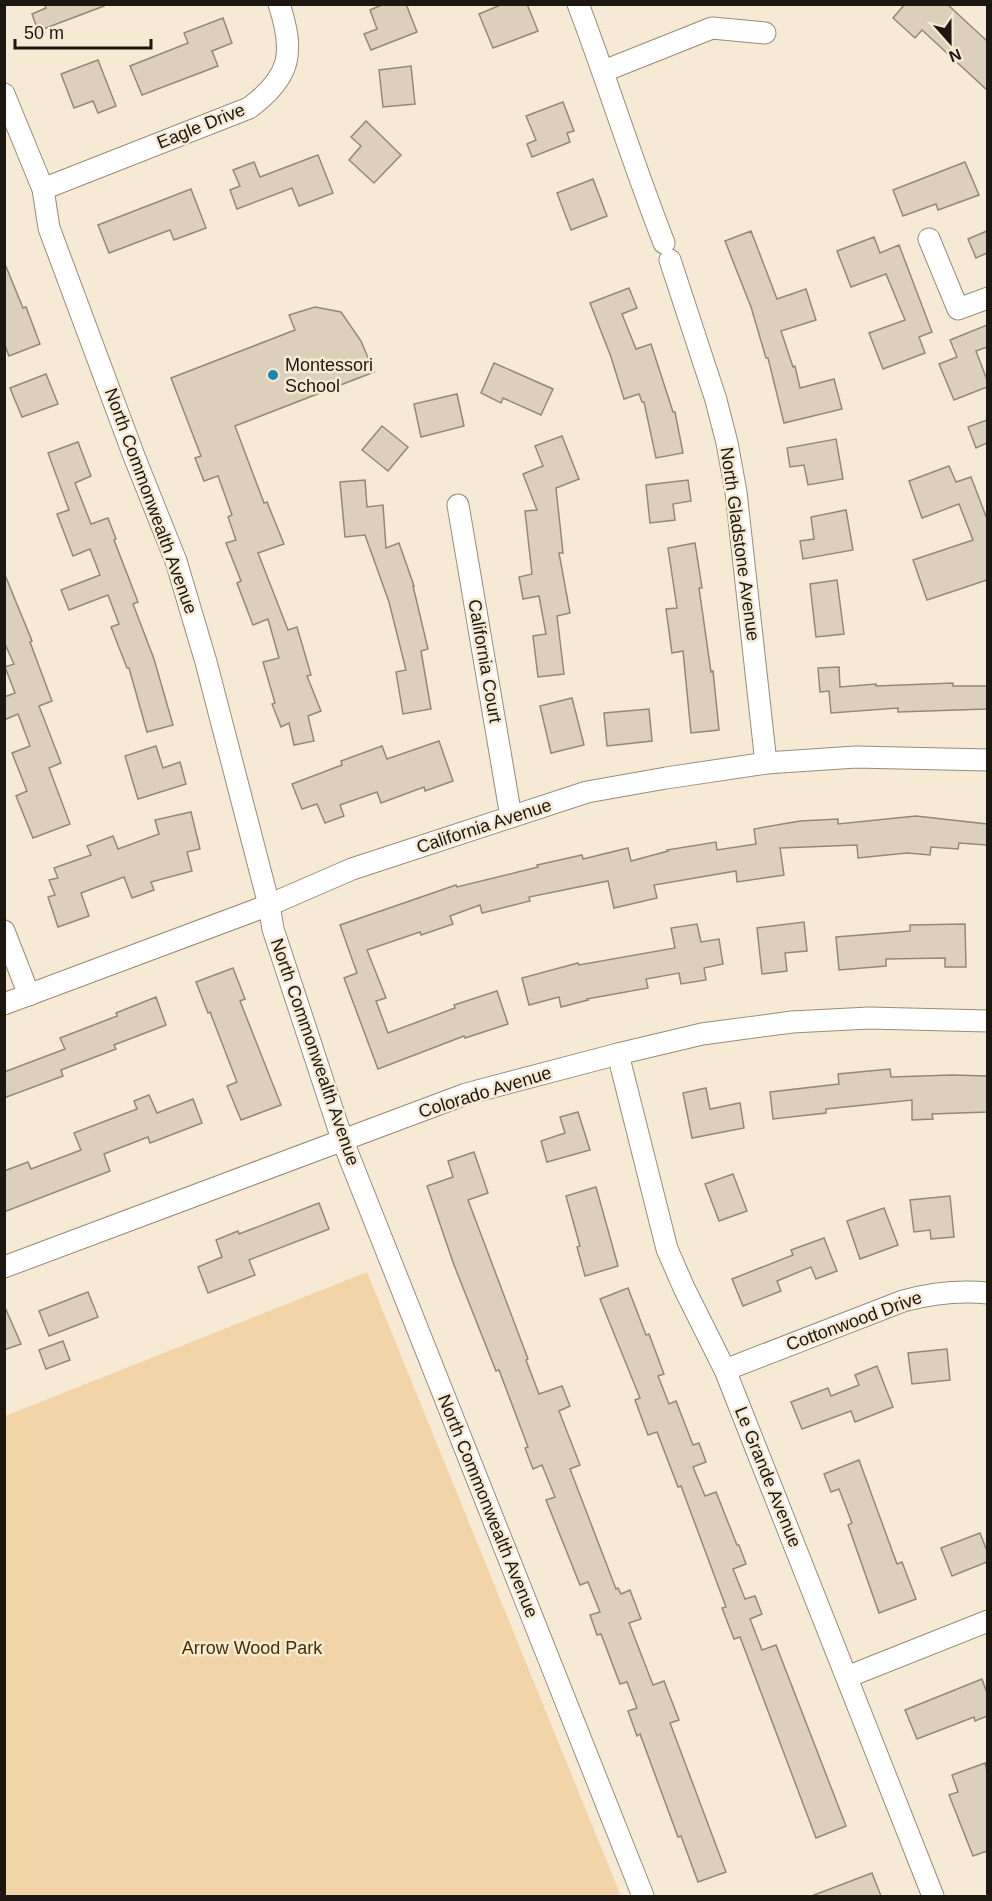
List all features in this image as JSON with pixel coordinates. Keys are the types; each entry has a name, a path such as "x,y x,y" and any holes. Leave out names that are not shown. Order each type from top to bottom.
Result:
{"street":[{"name":"Eagle Drive","path":"43,189 249,108 264,97 281,75 287,60 289,47 279,4"},
{"name":"North Gladstone Avenue","path":"578,4 642,188 667,251 716,400 727,443 736,492 766,763"},
{"path":"603,71 712,28 765,33"},
{"name":"North Commonwealth Avenue","path":"4,94 43,189 49,228 134,456 176,561 206,662 269,905 273,929 342,1139 643,1896"},
{"path":"929,239 958,309 987,298"},
{"name":"California Court","path":"458,505 511,817"},
{"name":"California Avenue","path":"4,1004 269,905 352,869 587,792 766,763 856,757 987,760"},
{"path":"4,931 29,995"},
{"name":"Colorado Avenue","path":"4,1268 466,1094 618,1054 702,1034 792,1022 869,1018 987,1021"},
{"name":"Le Grande Avenue","path":"618,1054 667,1249 725,1370 933,1896"},
{"name":"Cottonwood Drive","path":"725,1370 903,1301 931,1293 951,1291 987,1293"},
{"path":"847,1677 987,1621"}],"green space":[{"name":"Arrow Wood Park","path":"367,1272 621,1896 5,1896 5,1416"}],"building":[{"path":"44,4 103,4 104,6 38,31 32,14 46,8"},
{"path":"384,4 406,4 417,32 371,50 364,34 377,29 370,10"},
{"path":"503,4 527,4 538,31 493,48 479,14"},
{"path":"905,4 947,4 987,41 987,90 922,30 915,38 893,18"},
{"path":"223,18 232,43 212,51 218,66 142,95 130,66 188,43 184,33"},
{"path":"98,60 116,106 98,113 93,101 74,108 61,74"},
{"path":"411,66 415,104 383,107 379,70"},
{"path":"563,102 574,131 567,133 570,142 532,157 527,144 536,140 526,116"},
{"path":"366,121 401,155 374,183 349,160 361,146 351,137"},
{"path":"318,155 333,193 299,206 292,188 237,209 230,190 240,186 233,170 254,162 260,177"},
{"path":"965,162 979,195 938,210 936,204 903,216 893,190"},
{"path":"593,179 607,216 571,230 557,193"},
{"path":"191,189 206,228 174,240 170,230 109,253 98,225"},
{"path":"751,231 777,299 806,289 816,320 781,331 793,367 795,366 800,388 834,379 842,409 784,423 768,358 766,358 751,307 725,241"},
{"path":"987,231 987,253 976,258 968,239"},
{"path":"874,237 880,253 899,245 932,332 919,337 925,353 883,369 869,333 905,320 886,274 851,287 837,251"},
{"path":"5,264 23,308 26,307 40,344 9,356 4,343"},
{"path":"629,288 637,308 622,314 636,349 651,344 673,412 675,412 683,453 656,458 644,402 639,394 624,399 590,303"},
{"path":"315,307 341,312 361,341 374,372 235,426 264,503 267,502 284,544 258,553 288,630 297,627 311,675 307,676 321,711 308,716 314,741 294,745 289,723 281,727 272,704 275,703 263,662 279,658 268,619 253,625 237,583 241,581 226,543 236,540 228,517 232,515 218,476 204,481 195,458 201,456 171,378 295,330 289,315"},
{"path":"987,325 987,347 976,351 987,380 987,387 954,400 939,364 957,357 950,340"},
{"path":"494,363 553,389 541,415 503,398 501,403 481,393"},
{"path":"46,374 58,404 22,417 10,388"},
{"path":"457,394 464,426 421,437 414,404"},
{"path":"987,420 987,443 976,448 968,427"},
{"path":"382,426 408,447 388,471 362,450"},
{"path":"562,436 579,479 556,488 563,553 559,553 570,613 557,616 564,674 538,677 533,636 546,634 539,596 523,599 519,577 532,574 525,511 537,510 523,474 543,466 535,446"},
{"path":"836,439 843,479 808,485 804,465 790,467 787,448"},
{"path":"78,442 91,476 75,483 91,524 108,518 138,602 133,604 154,659 173,725 147,732 129,668 127,668 111,627 119,624 108,595 69,610 61,590 100,575 90,549 73,556 57,514 69,510 48,453"},
{"path":"949,466 956,482 971,477 987,519 987,580 927,600 913,560 973,540 959,504 922,518 909,481"},
{"path":"365,480 367,507 383,505 386,548 399,543 414,586 428,649 421,651 431,709 403,714 396,672 406,670 389,602 365,535 345,537 340,482"},
{"path":"688,480 691,501 673,504 675,520 650,523 646,485"},
{"path":"846,510 853,550 803,559 800,541 814,539 811,517"},
{"path":"695,543 719,730 691,733 683,651 672,653 666,609 677,608 668,548"},
{"path":"5,575 32,641 30,642 52,701 39,706 61,763 49,768 70,824 33,838 16,796 27,791 12,753 30,746 18,714 4,720 4,697 15,693 5,667 14,664 4,642"},
{"path":"837,580 844,634 816,637 810,584"},
{"path":"839,667 840,687 953,683 953,686 987,686 987,709 898,712 898,708 831,713 829,691 820,692 818,668"},
{"path":"572,698 584,745 551,753 540,706"},
{"path":"649,709 652,741 607,746 604,713"},
{"path":"439,741 453,781 425,791 424,787 381,803 377,792 340,805 344,816 325,823 317,804 302,809 292,784 342,765 341,761 382,746 387,759"},
{"path":"156,746 163,768 180,762 186,784 138,799 125,756"},
{"path":"191,812 200,849 187,852 192,871 151,882 154,890 132,898 124,877 81,893 89,916 58,927 48,897 55,895 49,880 58,878 54,868 91,855 87,846 113,836 118,849 159,834 155,820"},
{"path":"916,816 987,824 987,845 959,843 958,849 931,847 930,855 907,853 858,858 857,845 780,848 784,875 737,882 736,871 654,885 657,898 614,908 608,881 529,897 530,901 482,913 480,905 450,916 453,924 421,935 420,932 367,950 386,998 376,1001 388,1033 455,1008 454,1005 497,991 508,1024 465,1038 464,1036 378,1069 344,978 357,973 340,925 456,885 457,887 582,855 583,859 628,848 631,861 667,850 716,842 717,850 756,844 754,829 800,821 838,819 838,824"},
{"path":"804,922 807,951 785,953 787,971 762,974 757,928"},
{"path":"697,924 701,942 719,939 723,964 704,968 706,980 681,984 679,973 646,979 648,988 587,999 561,1007 559,997 529,1005 522,978 578,963 579,965 675,948 671,928"},
{"path":"965,924 966,967 945,967 945,958 886,959 886,966 839,970 836,937 910,931 910,925"},
{"path":"233,968 245,999 240,1001 281,1105 241,1120 227,1086 237,1082 196,982"},
{"path":"156,997 166,1025 114,1045 116,1049 61,1070 63,1076 4,1098 4,1072 65,1049 60,1038 117,1016 116,1013"},
{"path":"890,1069 891,1077 987,1076 987,1112 932,1114 933,1119 912,1120 912,1100 826,1109 826,1113 773,1119 770,1092 839,1084 838,1074"},
{"path":"706,1088 710,1109 740,1103 744,1128 692,1138 683,1093"},
{"path":"149,1095 157,1113 193,1099 202,1123 150,1143 148,1137 104,1154 110,1171 4,1212 4,1171 28,1162 31,1169 81,1150 74,1133 137,1109 134,1101"},
{"path":"578,1112 590,1150 547,1162 541,1141 565,1133 560,1117"},
{"path":"474,1152 488,1193 468,1200 539,1394 562,1386 570,1406 559,1411 580,1465 570,1469 616,1589 618,1588 621,1594 630,1590 641,1619 629,1623 653,1685 664,1681 679,1720 670,1723 726,1872 698,1882 681,1836 678,1837 640,1734 637,1736 628,1711 637,1708 627,1682 620,1684 601,1634 597,1635 590,1615 600,1612 588,1582 580,1585 546,1500 555,1497 542,1465 533,1469 525,1448 528,1447 499,1370 496,1371 454,1265 427,1186 453,1177 448,1161"},
{"path":"733,1174 747,1211 719,1221 705,1184"},
{"path":"596,1187 618,1266 585,1276 577,1247 580,1246 566,1196"},
{"path":"950,1196 954,1237 931,1239 930,1230 914,1232 910,1200"},
{"path":"319,1203 329,1229 249,1260 255,1275 208,1293 198,1267 222,1257 216,1240 238,1231 239,1234"},
{"path":"884,1208 898,1245 860,1259 847,1221"},
{"path":"824,1238 837,1271 816,1279 811,1267 777,1281 781,1291 743,1306 732,1279 793,1255 791,1250"},
{"path":"628,1288 664,1374 658,1376 669,1404 676,1401 693,1445 699,1443 706,1462 693,1467 705,1496 716,1492 737,1545 739,1545 746,1564 733,1569 745,1599 755,1596 762,1614 750,1619 762,1650 776,1645 846,1826 816,1838 740,1637 734,1639 722,1608 726,1607 681,1486 678,1487 657,1432 648,1435 635,1400 640,1398 600,1299"},
{"path":"88,1292 98,1317 49,1336 39,1311"},
{"path":"4,1305 21,1344 4,1350"},
{"path":"63,1341 70,1360 46,1369 39,1350"},
{"path":"947,1349 950,1380 912,1384 908,1353"},
{"path":"877,1366 893,1407 855,1422 851,1411 802,1429 791,1402 828,1388 831,1396 859,1385 855,1375"},
{"path":"859,1460 897,1564 902,1562 916,1599 879,1613 848,1525 852,1523 839,1489 831,1492 824,1474"},
{"path":"980,1533 987,1551 987,1562 952,1576 941,1548"},
{"path":"982,1679 987,1693 987,1716 975,1721 974,1717 917,1739 905,1710"},
{"path":"985,1763 987,1771 987,1851 973,1856 949,1795 958,1792 952,1775"},
{"path":"872,1873 881,1896 814,1896 814,1895"}],"place":[{"name":"Montessori School","path":"273,375"}]}
